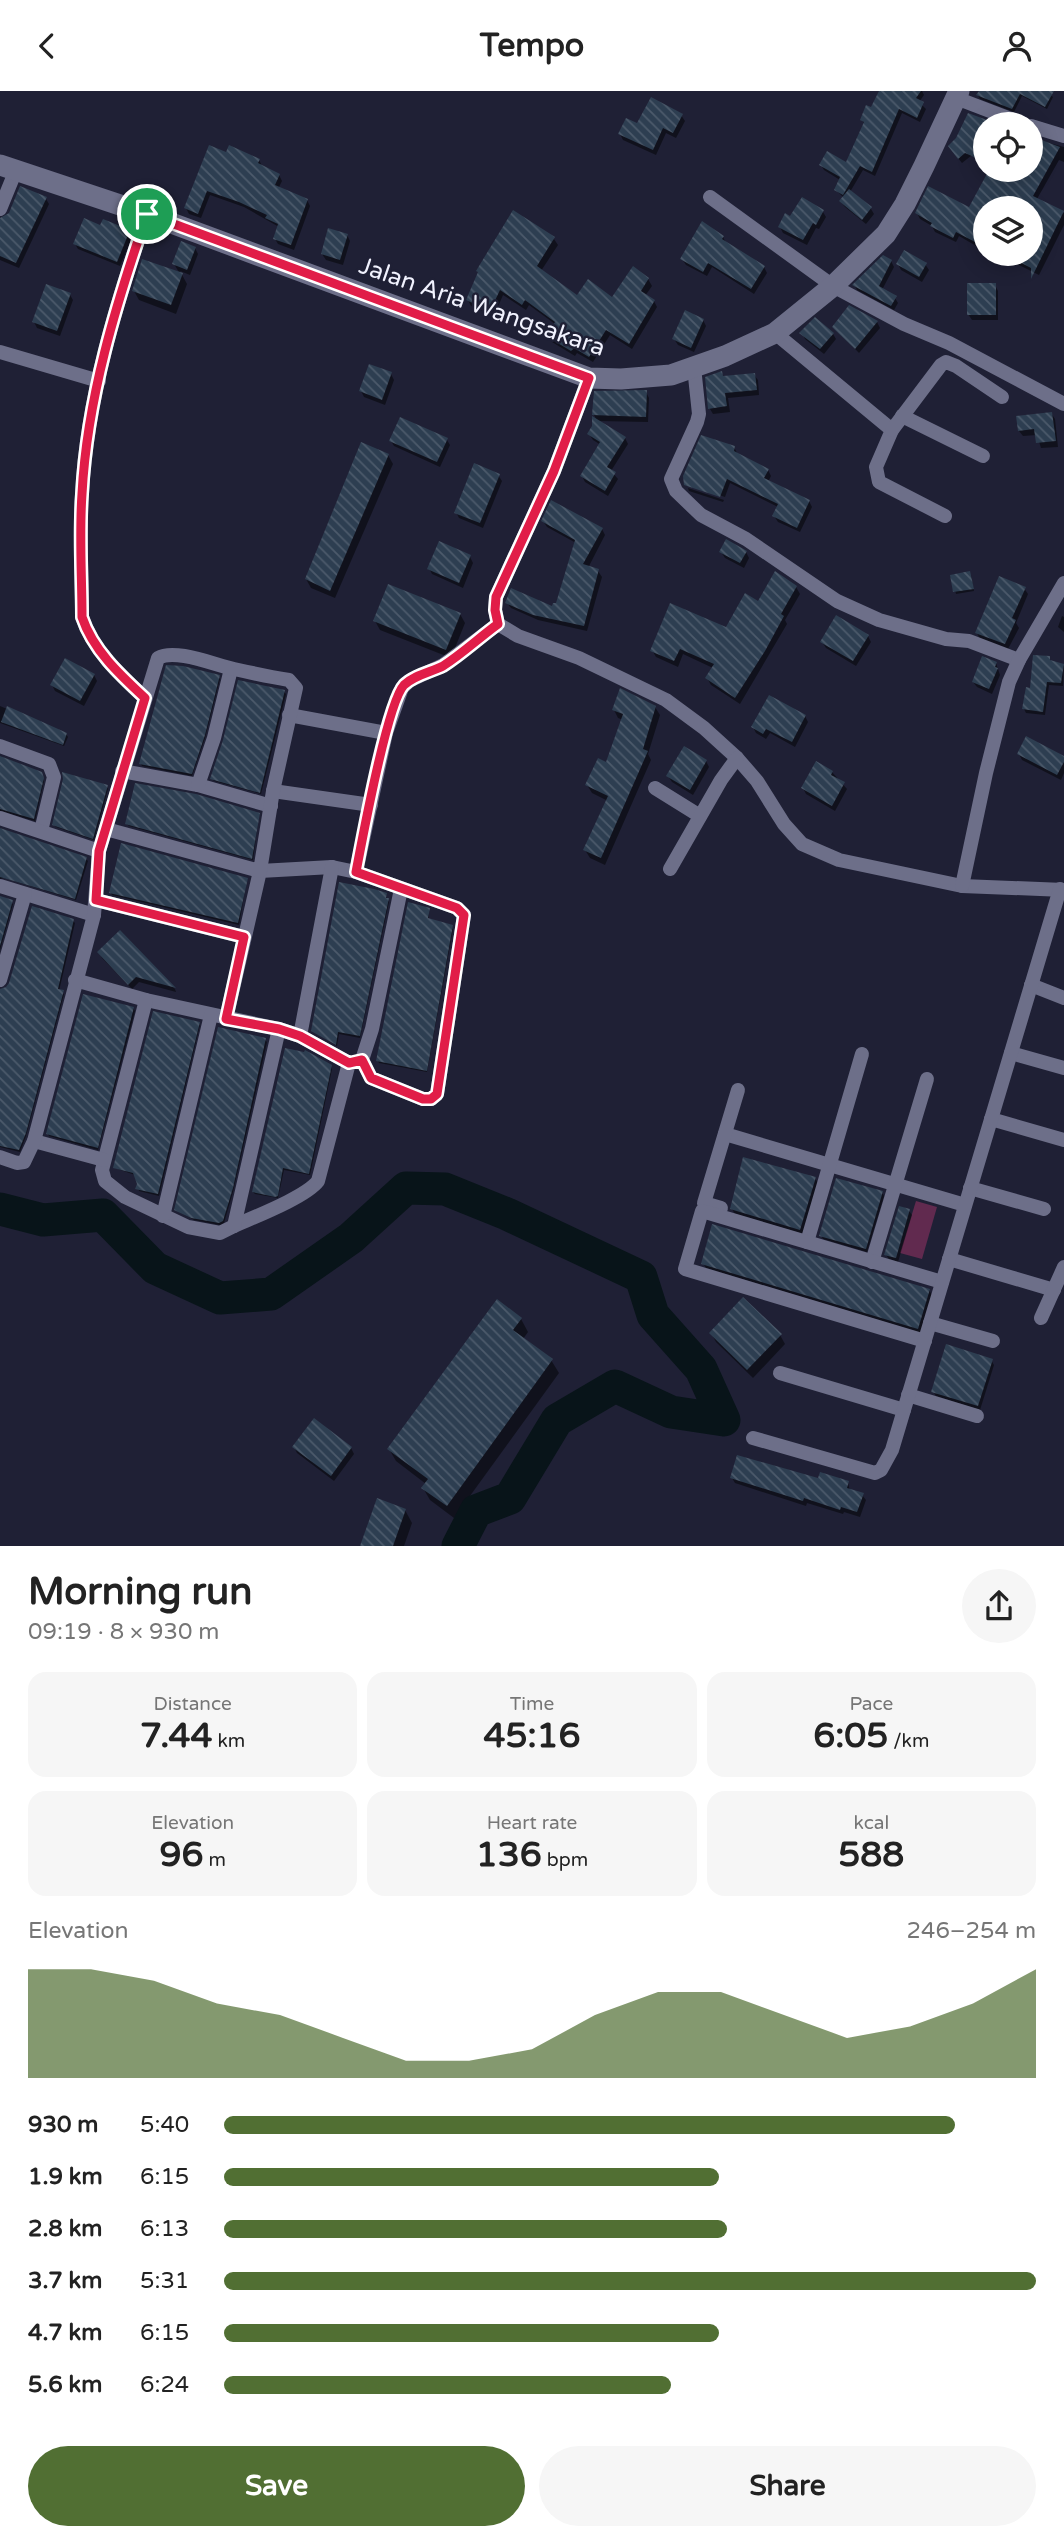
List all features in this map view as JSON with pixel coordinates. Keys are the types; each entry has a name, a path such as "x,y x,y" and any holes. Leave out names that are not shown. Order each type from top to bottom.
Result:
{"street":[{"path":"957,95 996,112"},
{"name":"Jalan Aria Wangsakara","path":"8,167 147,214 589,378 652,377 671,375 725,356 775,333 833,286 886,234 915,185 957,95"},
{"path":"1043,130 1064,136"},
{"path":"0,209 8,167"},
{"path":"710,197 833,286 1064,404"},
{"path":"145,698 119,675 100,651 87,633 82,617 82,494 88,439 99,381 119,296 147,214"},
{"path":"775,333 892,430"},
{"path":"0,352 99,381"},
{"path":"945,516 879,482 876,467 892,430 946,362 1002,397"},
{"path":"694,367 699,414 671,479 676,491 694,509 746,540 836,601 879,620 946,639 969,641 1019,660"},
{"path":"589,378 554,471 496,597 498,624 518,636 579,658 666,700 704,728 737,758 757,781 784,824 802,844 839,860 962,886 1062,889 892,1450 881,1470 875,1473 753,1438"},
{"path":"902,416 983,456"},
{"path":"962,886 1009,682 1064,583"},
{"path":"356,872 386,733 405,684 443,665 498,624"},
{"path":"0,1157 17,1163 24,1162 34,1141 95,908 99,851 158,658 164,654 199,659 231,669 289,680 296,688 272,798 260,871 244,937 218,1017 163,1216"},
{"path":"198,785 214,737 231,669"},
{"path":"289,715 386,733"},
{"path":"0,746 49,764 53,770 54,777 41,831"},
{"path":"670,869 737,758"},
{"path":"122,771 272,798 371,805"},
{"path":"655,788 700,816"},
{"path":"0,818 99,851"},
{"path":"75,980 146,1000 279,1029 355,1062 371,1078 423,1099 431,1099 437,1094 464,915 457,908 356,872 332,867 260,871 106,829"},
{"path":"300,1036 332,867"},
{"path":"0,885 25,894 244,937"},
{"path":"146,1000 104,1160 102,1170 105,1181 125,1197 163,1216 188,1227 220,1233 297,1196 318,1181 355,1062 372,1029 401,889"},
{"path":"0,979 3,953 25,894"},
{"path":"1031,985 1064,998"},
{"path":"234,1226 279,1029"},
{"path":"1011,1053 1064,1068"},
{"path":"808,1238 862,1054"},
{"path":"874,1258 927,1079"},
{"path":"738,1090 705,1203 808,1238 943,1278"},
{"path":"991,1119 1064,1140"},
{"path":"725,1134 965,1205"},
{"path":"34,1141 104,1160"},
{"path":"971,1188 1044,1209"},
{"path":"808,1238 702,1211 685,1269 925,1341"},
{"path":"949,1259 1054,1290"},
{"path":"1041,1318 1064,1267"},
{"path":"930,1322 993,1341"},
{"path":"780,1373 906,1403 977,1416"}],"shaded area":[{"path":"916,1201 937,1207 922,1259 900,1253"}],"building":[{"path":"879,91 921,91 916,98 924,102 917,118 899,109 872,172 860,166 843,195 834,190 840,177 819,165 827,151 846,162 864,122 860,120 866,105 871,107"},
{"path":"979,91 1054,91 1045,107 1020,94 1012,109 976,95"},
{"path":"651,97 683,114 673,133 663,128 653,150 618,134 626,118 637,123"},
{"path":"968,113 973,115 973,157 965,153 958,159 948,146 956,138"},
{"path":"1043,141 1060,147 1043,178"},
{"path":"209,145 226,152 229,145 260,159 258,163 280,174 275,185 308,199 291,245 273,239 278,224 265,218 267,215 239,202 207,191 198,214 184,208"},
{"path":"983,182 1041,182 1033,196 975,196"},
{"path":"20,186 47,197 16,263 0,256 0,218 9,213"},
{"path":"928,186 969,207 973,200 973,241 956,232 953,238 930,226 932,223 915,213"},
{"path":"849,189 872,207 862,220 839,201"},
{"path":"802,197 824,210 803,240 778,227 785,213 790,216"},
{"path":"1043,201 1064,211 1043,254"},
{"path":"513,210 555,237 537,266 577,295 588,279 612,297 633,266 649,278 641,291 655,300 629,344 606,330 589,357 574,348 571,351 546,336 555,322 525,300 522,305 500,290 490,311 466,300 478,272 476,271"},
{"path":"84,218 100,225 103,219 130,230 117,262 73,244"},
{"path":"702,221 724,236 722,239 765,266 751,289 708,263 703,272 680,259"},
{"path":"328,228 348,234 340,260 321,254"},
{"path":"181,241 196,247 187,270 172,264"},
{"path":"904,250 927,263 919,277 896,264"},
{"path":"883,255 892,260 879,286 897,296 891,306 852,285"},
{"path":"142,259 183,273 171,305 132,291"},
{"path":"1027,266 1037,266 1031,279 1031,268"},
{"path":"967,283 996,283 996,315 967,315"},
{"path":"46,284 71,293 57,331 32,322"},
{"path":"849,305 878,321 855,349 832,327"},
{"path":"685,310 704,319 691,348 672,339"},
{"path":"815,317 834,333 820,349 799,333"},
{"path":"369,364 392,372 382,400 359,391"},
{"path":"722,371 723,376 755,373 757,390 725,393 727,406 708,409 705,377"},
{"path":"647,390 646,417 592,415 594,391"},
{"path":"1052,412 1056,441 1036,443 1034,429 1018,431 1016,416"},
{"path":"592,416 626,437 607,467 616,472 605,491 580,476 600,442 587,434 592,426"},
{"path":"400,417 448,438 437,462 389,441"},
{"path":"701,435 735,446 734,451 769,469 764,478 810,500 797,528 772,516 778,504 727,479 720,497 684,485 683,476"},
{"path":"361,442 389,454 330,591 305,579"},
{"path":"474,463 500,474 480,523 454,513"},
{"path":"551,500 603,528 583,564 599,569 584,626 533,615 505,603 511,588 552,606 556,603 575,540 541,521"},
{"path":"726,539 747,551 740,563 719,552"},
{"path":"439,541 471,555 459,583 427,569"},
{"path":"775,571 797,586 765,651 735,698 705,678 714,664 680,649 674,661 650,651 670,603 726,627 745,593 758,601"},
{"path":"970,571 974,589 953,592 950,575"},
{"path":"999,576 1026,587 1012,618 1016,620 1005,644 975,633"},
{"path":"388,584 461,613 446,650 373,621"},
{"path":"836,615 869,635 853,661 820,642"},
{"path":"1033,655 1050,656 1050,660 1064,664 1061,683 1047,682 1043,712 1022,709 1026,687 1030,688"},
{"path":"982,656 997,662 995,667 998,668 989,689 972,682"},
{"path":"65,658 95,674 80,701 50,685"},
{"path":"166,665 183,666 220,675 192,774 139,764"},
{"path":"238,680 285,690 260,793 210,779"},
{"path":"620,688 656,706 643,749 648,751 601,858 583,850 608,796 585,785 598,758 606,762 623,714 612,710"},
{"path":"769,695 806,715 792,742 766,729 763,734 751,727"},
{"path":"7,706 67,733 63,745 1,722"},
{"path":"1026,736 1064,756 1057,775 1017,754"},
{"path":"684,746 707,760 690,790 666,776"},
{"path":"0,756 42,772 44,778 34,819 0,809"},
{"path":"816,761 833,771 831,775 845,782 832,806 801,788"},
{"path":"62,772 108,785 93,839 52,825 63,779"},
{"path":"135,783 196,794 260,813 252,859 125,824"},
{"path":"0,828 87,857 75,899 0,877"},
{"path":"121,843 248,878 238,923 109,893"},
{"path":"339,882 387,893 386,898 389,898 360,1036 338,1032 336,1045 311,1031"},
{"path":"0,896 13,900 0,946"},
{"path":"408,902 430,908 428,918 453,925 427,1071 376,1061"},
{"path":"32,906 74,919 58,989 64,990 26,1133 19,1150 0,1146 0,989 9,983"},
{"path":"120,930 176,988 136,977 128,985 97,952"},
{"path":"83,994 134,1007 98,1148 46,1134"},
{"path":"153,1011 200,1022 158,1194 135,1189 137,1184 133,1173 113,1168"},
{"path":"218,1027 266,1038 233,1188 223,1221 219,1223 191,1218 174,1210"},
{"path":"285,1048 305,1050 332,1065 309,1174 283,1168 278,1196 275,1197 252,1192"},
{"path":"743,1157 816,1177 800,1230 730,1209"},
{"path":"836,1178 883,1191 866,1249 819,1236"},
{"path":"899,1206 910,1209 896,1258 884,1255"},
{"path":"712,1224 930,1289 918,1329 701,1264"},
{"path":"743,1297 782,1334 747,1370 709,1333"},
{"path":"497,1299 522,1318 513,1330 553,1359 447,1506 421,1488 428,1479 387,1449"},
{"path":"946,1344 993,1359 978,1406 931,1392"},
{"path":"314,1418 352,1447 331,1476 292,1447"},
{"path":"737,1455 818,1478 820,1472 849,1481 847,1488 864,1493 857,1512 841,1507 840,1510 804,1498 803,1501 730,1478"},
{"path":"377,1498 406,1509 393,1546 360,1546"}],"waterway":[{"path":"0,1209 43,1220 103,1215 155,1268 220,1298 271,1294 351,1238 406,1188 445,1189 507,1214 641,1277 653,1315 701,1369 724,1420 671,1412 615,1386 557,1420 510,1498 476,1511 458,1546"}],"route":[{"path":"147,214 589,378 554,471 496,597 498,624 443,665 410,681 402,688 386,733 363,834 356,872 457,908 464,915 437,1094 431,1099 423,1099 371,1078 367,1075 362,1060 349,1063 300,1036 279,1029 226,1019 244,937 96,900 99,851 145,698 119,675 100,651 87,633 82,617 82,494 88,439 108,336 147,214"}]}
